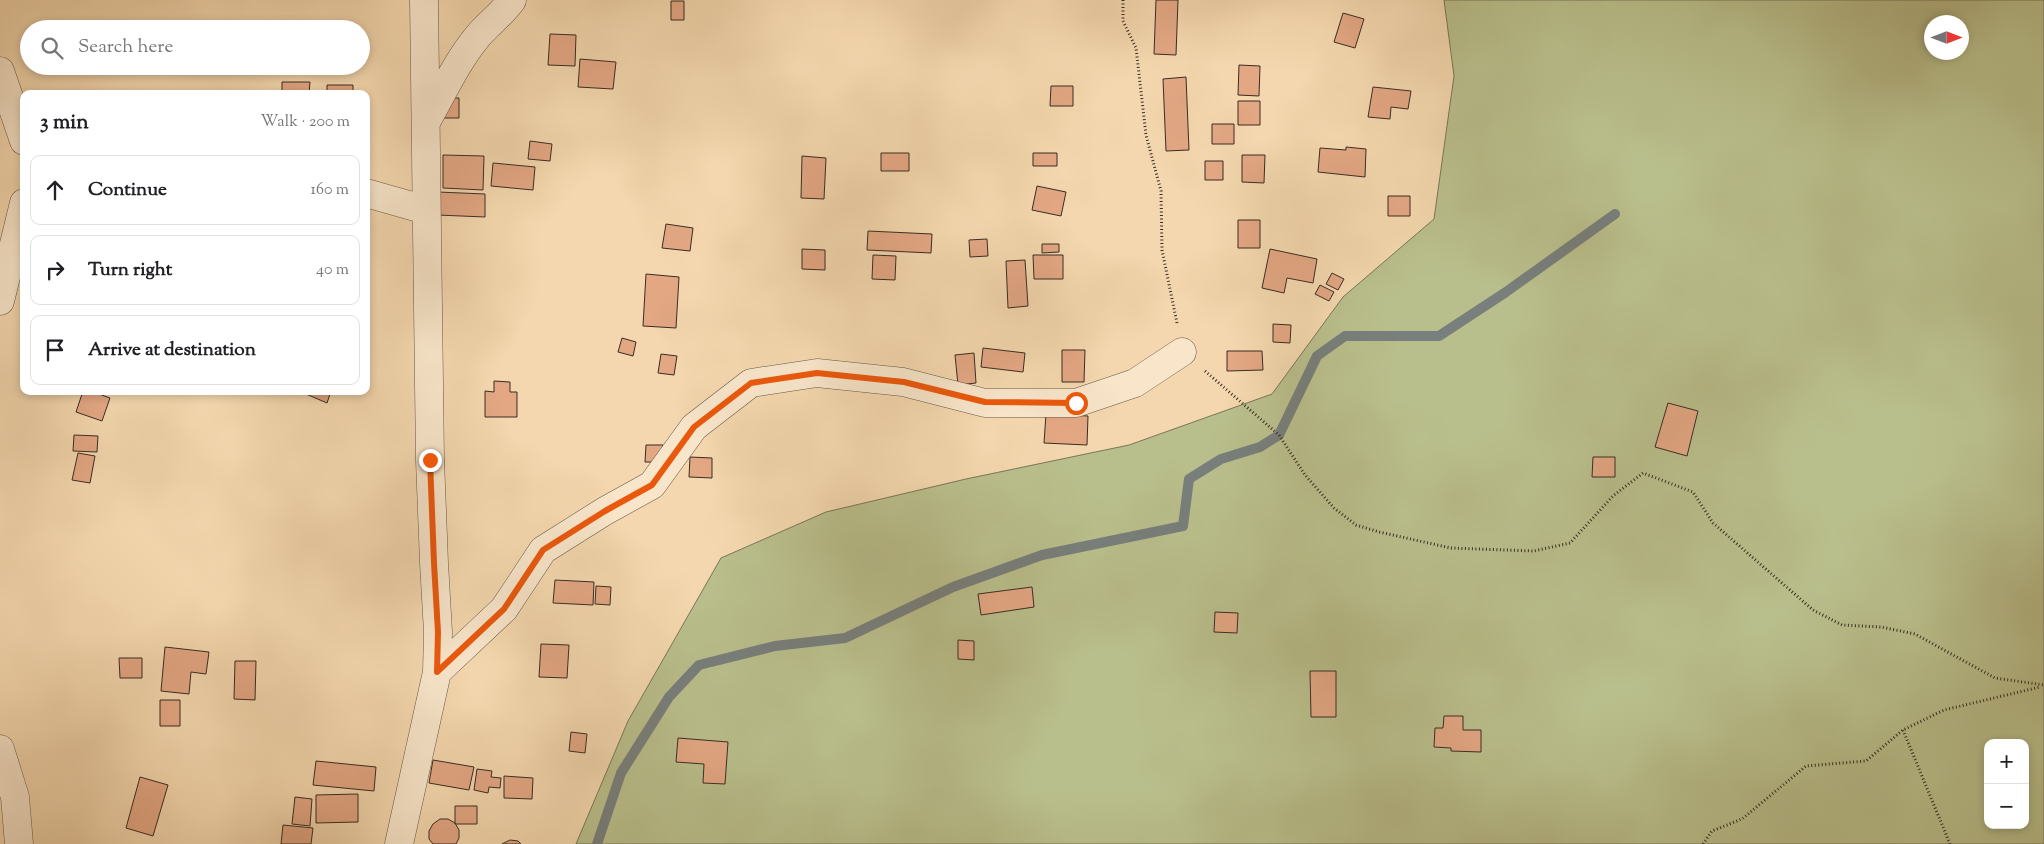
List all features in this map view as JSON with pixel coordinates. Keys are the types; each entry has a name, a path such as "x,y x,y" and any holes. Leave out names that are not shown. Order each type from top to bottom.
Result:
{"street":[{"path":"399,844 437,672 438,632 432,516 426,210 424,0"},
{"path":"425,123 478,36 504,12 512,0"},
{"path":"0,72 20,130"},
{"path":"370,194 426,210"},
{"path":"0,300 20,219"},
{"path":"437,672 504,609 543,550 605,511 652,485 694,427 751,383 817,373 904,382 985,402 1076,403 1136,383 1182,352"},
{"path":"0,749 15,797 19,844"}],"path":[{"path":"1123,0 1123,21 1136,48 1146,134 1161,191 1162,250 1182,352 1279,434 1305,475 1334,508 1356,525 1451,548 1534,551 1570,543 1613,496 1643,473 1693,492 1713,523 1813,610 1842,624 1881,627 1915,634 1995,678 2044,686"},
{"path":"1703,844 1712,831 1742,819 1806,766 1866,761 1903,730 1944,710 2044,686"},
{"path":"1903,730 1950,844"}],"green space":[{"path":"1444,0 2044,0 2044,844 576,844 628,721 721,558 826,512 966,479 1129,445 1272,394 1343,297 1434,219 1454,76"}],"building":[{"path":"1156,0 1178,0 1176,55 1154,54"},
{"path":"671,1 684,1 684,20 671,20"},
{"path":"1343,13 1364,19 1355,48 1334,42"},
{"path":"550,34 576,35 575,66 548,65"},
{"path":"580,59 616,62 613,89 578,87"},
{"path":"1239,65 1260,66 1259,96 1238,95"},
{"path":"1186,77 1189,150 1166,151 1163,79"},
{"path":"282,82 310,82 309,90 282,90"},
{"path":"327,85 353,85 353,90 327,90"},
{"path":"1051,86 1073,86 1073,106 1050,106"},
{"path":"1373,87 1411,91 1408,109 1391,107 1390,119 1368,117"},
{"path":"444,98 459,98 459,118 444,118"},
{"path":"1238,101 1260,101 1260,125 1238,125"},
{"path":"1212,124 1234,124 1234,144 1212,144"},
{"path":"530,141 552,144 550,161 528,159"},
{"path":"1346,147 1366,149 1365,177 1318,172 1320,148 1346,150"},
{"path":"881,153 909,153 909,171 881,171"},
{"path":"1033,153 1057,153 1057,166 1033,166"},
{"path":"443,155 484,156 483,190 443,188"},
{"path":"1242,155 1265,155 1264,183 1242,182"},
{"path":"802,156 826,158 824,199 801,198"},
{"path":"1205,161 1223,161 1223,180 1205,180"},
{"path":"493,163 535,167 533,190 491,186"},
{"path":"1037,186 1066,192 1061,216 1032,210"},
{"path":"438,192 485,194 485,217 437,215"},
{"path":"1388,196 1410,196 1410,216 1388,216"},
{"path":"1238,220 1260,220 1260,248 1238,248"},
{"path":"666,224 693,228 690,251 662,248"},
{"path":"868,231 932,234 931,253 867,250"},
{"path":"987,239 988,256 970,257 969,240"},
{"path":"1042,244 1059,244 1059,252 1042,253"},
{"path":"802,249 825,250 825,270 802,269"},
{"path":"1270,249 1317,259 1313,283 1287,278 1284,293 1262,288"},
{"path":"873,255 896,256 895,280 872,279"},
{"path":"1033,255 1063,255 1063,279 1034,279"},
{"path":"1025,260 1028,306 1008,308 1006,261"},
{"path":"1332,273 1344,279 1338,290 1326,284"},
{"path":"646,274 679,277 676,328 643,326"},
{"path":"1320,285 1334,292 1329,301 1315,294"},
{"path":"1273,324 1291,325 1290,343 1273,342"},
{"path":"622,338 636,342 633,356 618,352"},
{"path":"983,348 1025,353 1023,372 981,367"},
{"path":"1062,350 1085,350 1084,382 1062,382"},
{"path":"1227,351 1262,351 1263,370 1227,371"},
{"path":"974,353 976,383 958,385 955,355"},
{"path":"661,354 677,356 674,375 658,373"},
{"path":"494,381 510,382 510,392 517,392 517,417 485,417 485,391 494,392"},
{"path":"82,395 102,395 110,398 102,421 76,412"},
{"path":"308,395 330,395 327,403"},
{"path":"1668,403 1698,411 1687,456 1655,447"},
{"path":"1046,414 1088,416 1087,445 1044,443"},
{"path":"74,435 98,436 97,452 73,451"},
{"path":"646,445 663,445 662,462 645,462"},
{"path":"78,453 95,456 90,483 72,480"},
{"path":"690,457 712,458 712,478 689,477"},
{"path":"1593,457 1615,457 1615,477 1592,477"},
{"path":"555,580 594,582 593,605 553,603"},
{"path":"596,586 611,587 610,605 595,604"},
{"path":"1032,587 1034,607 981,615 978,594"},
{"path":"1215,612 1238,613 1237,633 1214,632"},
{"path":"958,640 974,641 974,660 958,659"},
{"path":"541,644 569,645 567,678 539,677"},
{"path":"165,647 209,652 206,674 191,672 189,694 161,691"},
{"path":"119,658 142,658 142,678 120,678"},
{"path":"235,661 256,661 255,700 234,699"},
{"path":"1310,671 1336,671 1336,717 1311,717"},
{"path":"160,700 180,700 180,726 160,726"},
{"path":"1444,716 1463,716 1463,730 1481,730 1481,752 1451,751 1451,748 1434,747 1435,728 1443,728"},
{"path":"571,732 587,734 585,753 569,751"},
{"path":"678,738 728,742 725,784 703,783 704,764 676,762"},
{"path":"433,760 474,767 469,790 429,783"},
{"path":"316,761 376,767 374,791 313,785"},
{"path":"477,769 492,771 491,777 501,778 500,788 489,787 488,793 474,790"},
{"path":"504,776 533,778 532,799 504,798"},
{"path":"140,777 168,785 153,836 126,828"},
{"path":"358,794 358,822 316,823 316,795"},
{"path":"295,797 312,799 310,826 292,824"},
{"path":"455,806 477,806 477,824 455,824"},
{"path":"440,819 448,819 455,823 459,830 459,838 456,844 433,844 429,839 429,831 433,824"},
{"path":"283,825 313,828 311,844 281,844"},
{"path":"510,840 518,841 521,844 502,844"}],"waterway":[{"path":"597,844 621,773 669,697 699,665 775,646 845,638 953,587 1042,555 1183,526 1189,479 1221,459 1260,447 1279,435 1317,356 1345,336 1439,336 1506,292 1615,214"}],"route":[{"path":"430,460 438,632 437,672 504,609 543,550 605,511 652,485 694,427 751,383 817,373 904,382 985,402 1076,403"}]}
